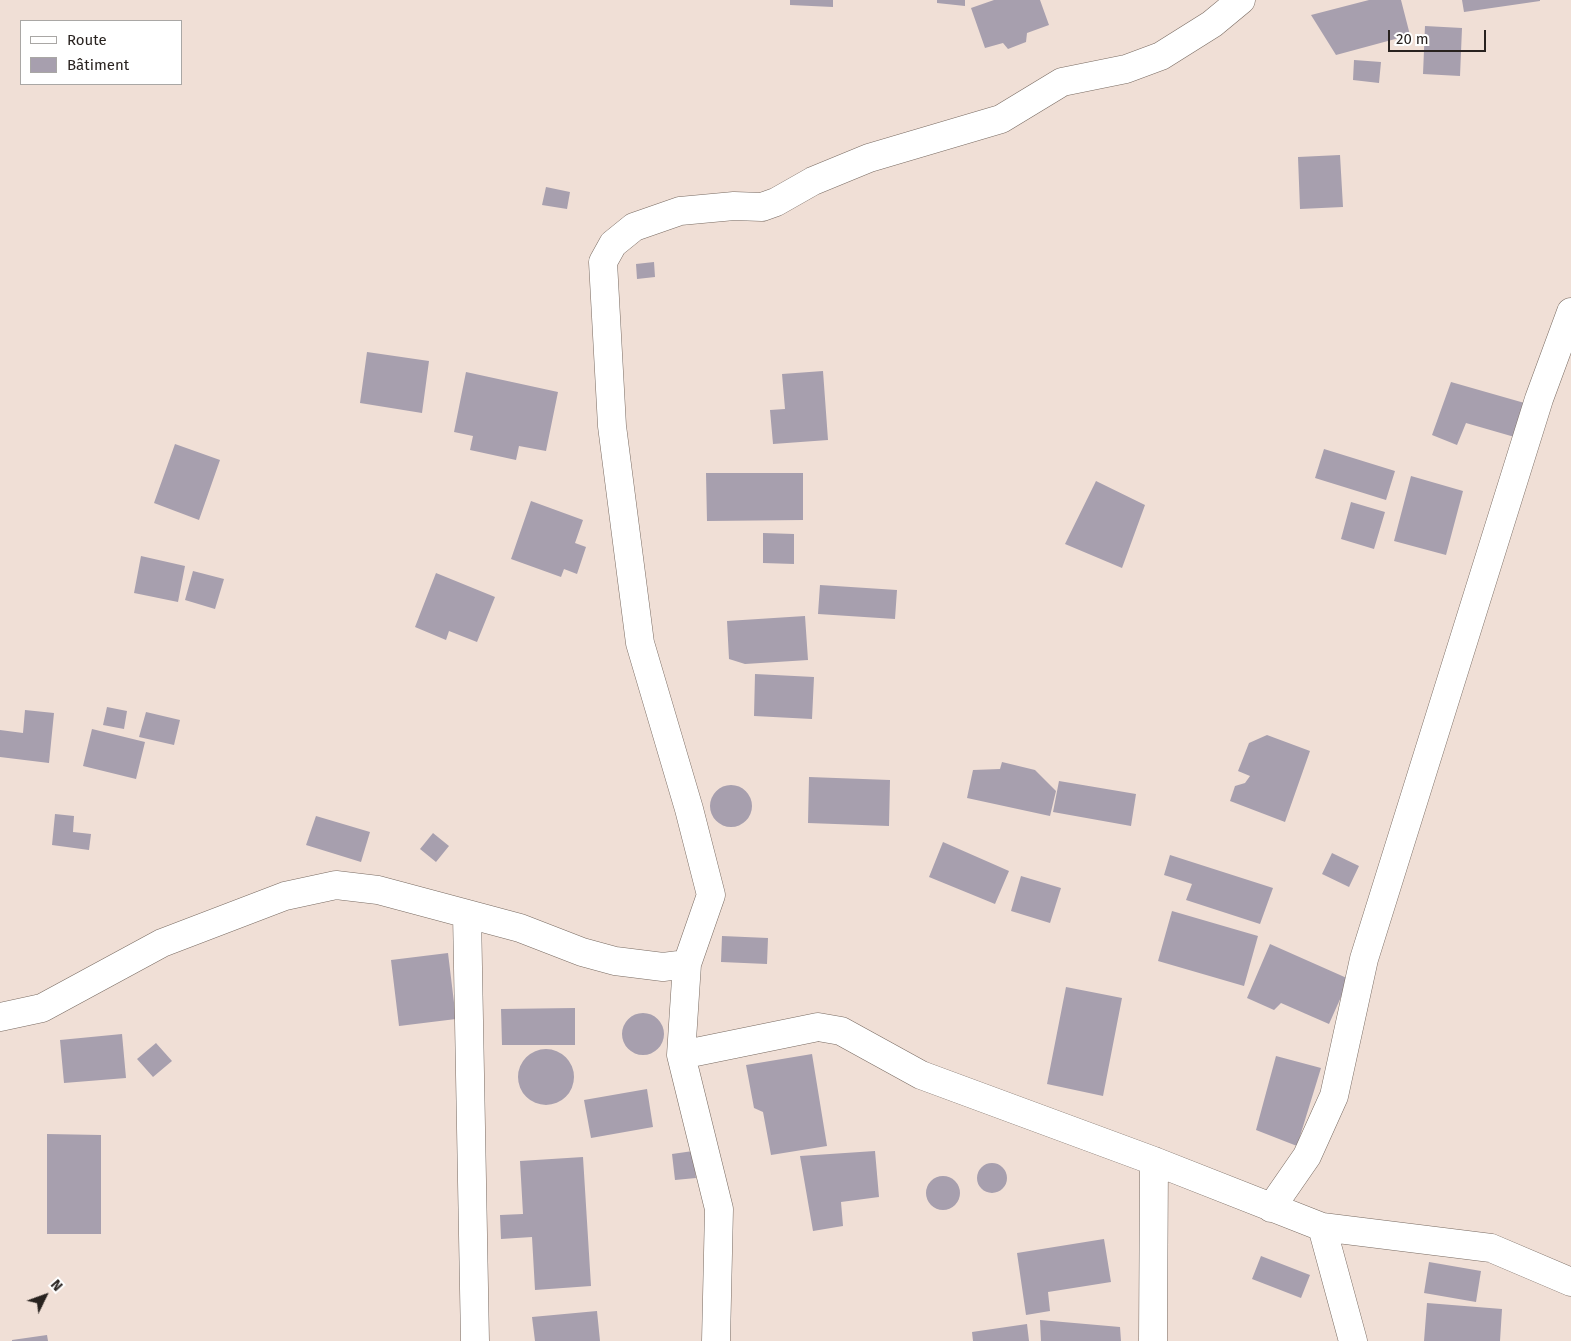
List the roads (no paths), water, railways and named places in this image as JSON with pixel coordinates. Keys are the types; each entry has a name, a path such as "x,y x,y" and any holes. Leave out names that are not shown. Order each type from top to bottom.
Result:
{"street":[{"path":"716,1341 719,1209 681,1055 688,964 710,895 689,809 640,643 612,426 603,262 613,244 634,227 680,211 734,206 762,207 776,202 813,181 869,158 1001,118 1062,82 1126,69 1161,56 1212,24 1241,0"},
{"path":"1271,1208 1307,1156 1334,1096 1364,959 1539,399 1571,312"},
{"path":"0,1017 42,1008 162,943 285,896 336,885 378,890 520,928 582,952 615,961 663,967 688,964"},
{"path":"467,914 475,1341"},
{"path":"681,1055 818,1026 841,1030 921,1075 1154,1161 1322,1227 1491,1248 1571,1282"},
{"path":"1153,1341 1154,1161"},
{"path":"1322,1227 1353,1341"}]}
